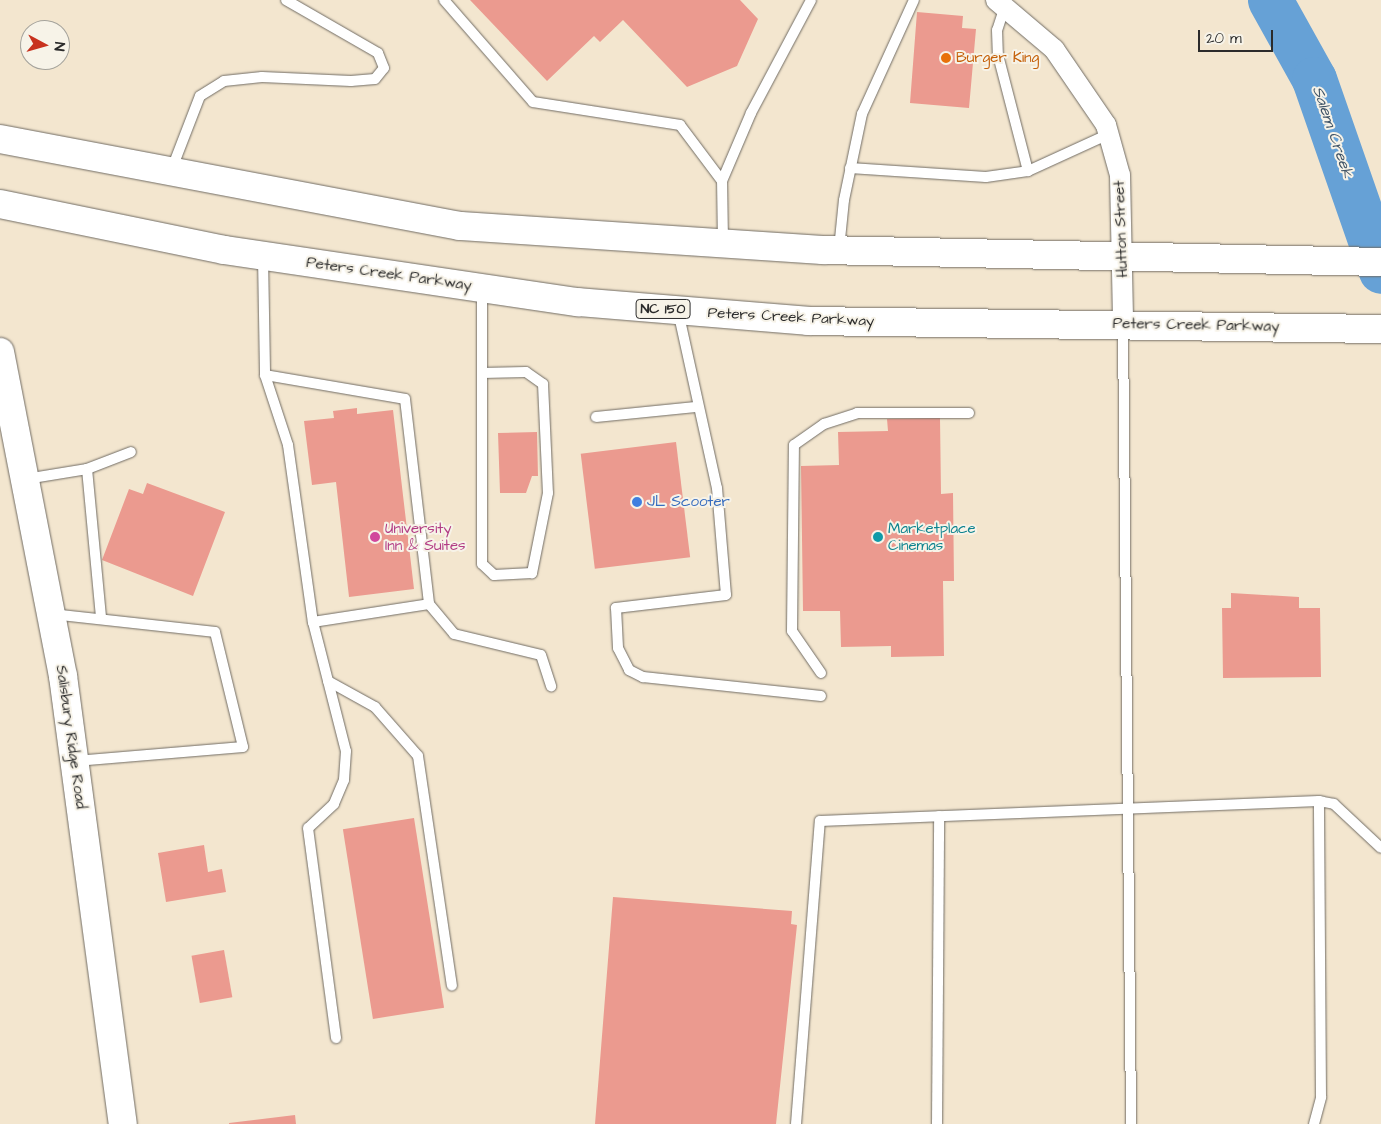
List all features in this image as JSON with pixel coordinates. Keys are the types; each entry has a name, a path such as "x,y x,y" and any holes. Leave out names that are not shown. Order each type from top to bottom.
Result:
{"main road":[{"path":"0,139 460,226 839,250 1381,262"},
{"name":"Peters Creek Parkway","path":"0,204 263,256 482,288 678,310 808,320 1381,328"},
{"name":"Salisbury Ridge Road","path":"0,352 51,614 75,761 123,1124"}],"street":[{"name":"Hutton Street","path":"1001,3 1054,49 1101,114 1109,134 1120,175 1123,323"}],"lane":[{"path":"171,172 200,96 224,81 262,77 351,81 375,79 384,68 378,53 286,0"},
{"path":"444,0 533,102 680,125 722,181"},
{"path":"723,243 722,181 751,113 811,0"},
{"path":"839,250 850,168 862,114 914,0"},
{"path":"1001,3 997,30 998,55 1028,171"},
{"path":"850,168 986,177 1028,171 1109,134"},
{"path":"263,256 264,375 288,445 314,622 346,751 344,780 334,804 308,828 336,1038"},
{"path":"482,288 482,373 482,564 494,575 532,572 548,492 543,384 526,372 482,373"},
{"path":"678,310 696,407 717,488 726,595 616,608 618,648 629,670 643,677 821,696"},
{"path":"1123,323 1131,1124"},
{"path":"264,375 405,399 429,604 454,634 541,655 551,686"},
{"path":"596,417 696,407"},
{"path":"821,673 792,631 794,445 824,424 858,413 969,413"},
{"path":"25,479 87,469 131,452"},
{"path":"87,469 101,617"},
{"path":"314,622 429,604"},
{"path":"51,614 101,617 215,632 243,747 75,761"},
{"path":"328,681 375,707 418,756 452,986"},
{"path":"1314,1124 1321,1097 1319,801"},
{"path":"796,1124 820,821 1128,806 1319,801 1334,804 1381,848"},
{"path":"937,1124 939,816"}],"building":[{"path":"470,0 740,0 758,19 737,66 687,87 623,20 600,42 594,36 547,81"},
{"path":"917,12 963,16 962,28 976,29 969,108 910,103"},
{"name":"University Inn & Suites","path":"357,408 357,414 393,410 414,589 349,597 336,482 312,485 304,421 334,418 333,411"},
{"name":"Marketplace Cinemas","path":"940,418 941,494 953,493 954,581 943,581 944,656 891,657 891,646 841,647 840,611 803,611 801,466 839,465 838,432 888,431 887,419"},
{"path":"537,432 538,476 532,476 526,493 500,493 498,433"},
{"path":"676,442 690,557 595,569 581,454"},
{"path":"147,483 225,512 193,596 102,560 129,489 143,494"},
{"path":"1231,593 1299,597 1299,608 1320,608 1321,677 1223,678 1222,608 1231,608"},
{"path":"414,818 444,1008 373,1019 343,829"},
{"path":"204,845 208,872 222,869 226,892 166,902 158,853"},
{"path":"613,897 792,911 791,924 797,925 776,1124 595,1124"},
{"path":"224,950 232,997 200,1003 192,956"},
{"path":"295,1115 296,1124 229,1124 229,1123"}],"waterway":[{"name":"Salem Creek","path":"1270,0 1314,79 1381,271"}],"place":[{"name":"Burger King","path":"946,58"},
{"name":"JL Scooter","path":"637,502"},
{"name":"University Inn & Suites","path":"375,537"},
{"name":"Marketplace Cinemas","path":"878,537"}]}
